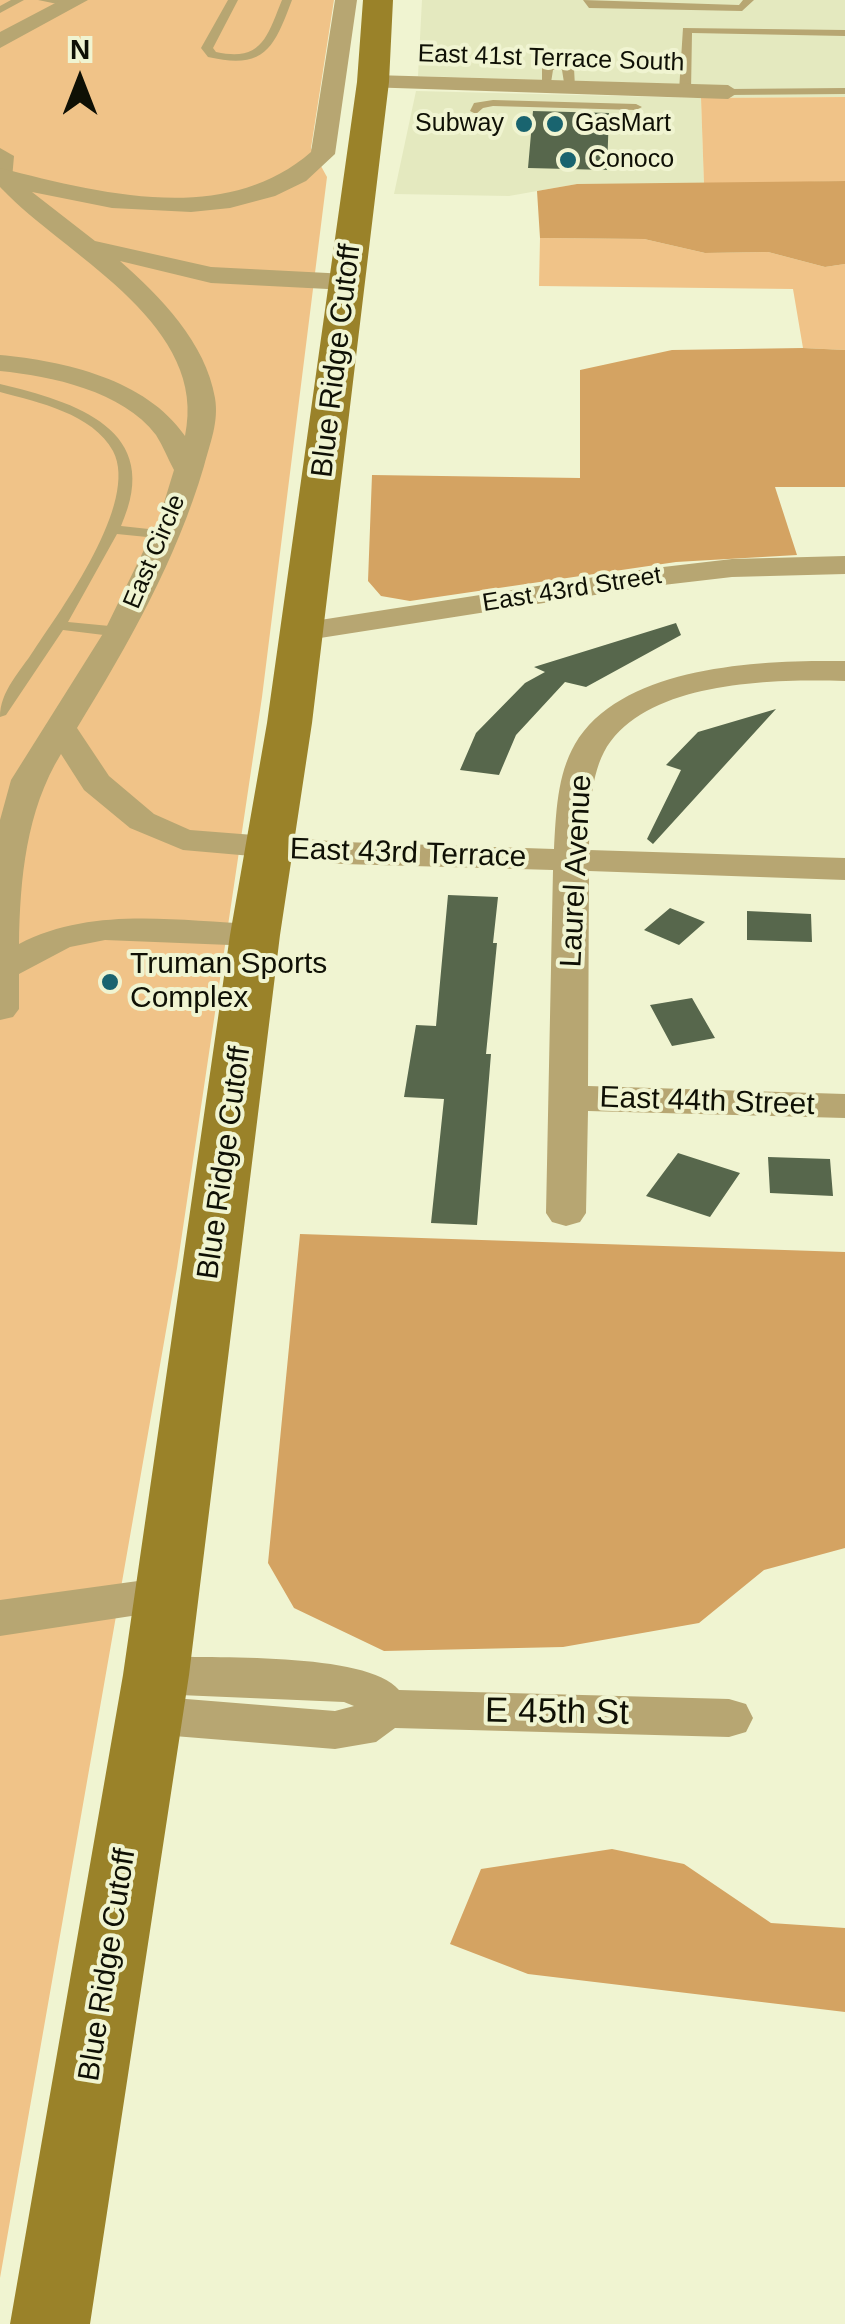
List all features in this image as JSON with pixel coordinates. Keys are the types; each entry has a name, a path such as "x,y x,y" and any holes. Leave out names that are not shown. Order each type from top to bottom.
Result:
{"main road":[{"name":"Blue Ridge Cutoff","path":"50,2324 167,1595 255,936 272,848 302,632 373,82 378,0"}],"street":[{"path":"1,176 89,198 186,204 270,188 296,176 323,154 346,0"},
{"path":"0,41 75,2"},
{"name":"East 41st Terrace South","path":"373,82 728,92"},
{"path":"1,176 26,203 88,247 137,290 174,332 195,380 202,422 188,470"},
{"path":"88,247 211,275 348,282"},
{"name":"East Circle","path":"0,363 80,377 118,396 162,424 188,470 167,535 120,632 28,780 2,877 0,1009"},
{"name":"East 43rd Street","path":"302,632 646,578 732,568 845,565"},
{"name":"Laurel Avenue","path":"566,1213 572,861 578,777 583,759 605,728 646,701 728,677 782,670 845,670"},
{"path":"59,725 96,783 142,822 183,840 272,848"},
{"name":"East 43rd Terrace","path":"272,848 845,869"},
{"path":"2,961 60,938 105,929 255,936"},
{"name":"East 44th Street","path":"568,1098 845,1106"},
{"path":"0,1618 167,1595"},
{"name":"E 45th St","path":"152,1695 348,1683 374,1693 386,1709 729,1718"}],"lane":[{"path":"0,10 19,0"},
{"path":"43,0 75,2"},
{"path":"233,0 208,48 212,55 242,59 268,48 287,0"},
{"path":"588,0 588,5 742,8 750,0"},
{"path":"685,90 687,30 845,33"},
{"path":"728,92 845,91"},
{"path":"476,111 478,105 493,103 636,107"},
{"path":"0,152 8,156 1,176"},
{"path":"0,388 66,408 110,439 126,462 128,490 112,529 0,712"},
{"path":"112,529 167,535"},
{"path":"56,625 120,632"}],"shaded area":[{"name":"Truman Sports Complex","path":"0,0 334,0 311,148 327,177 262,697 177,1268 0,2278"},
{"path":"422,0 845,0 845,97 701,98 704,185 577,184 509,196 394,194 416,91 700,98 703,85 418,76"},
{"path":"845,97 845,181 704,185 701,98"},
{"path":"845,181 845,264 825,267 768,252 705,253 644,239 540,238 537,191 577,184"},
{"path":"540,238 644,239 705,253 768,252 825,267 845,264 845,350 803,348 793,289 539,286"},
{"path":"672,350 845,350 845,487 775,487 797,555 676,562 410,601 381,596 368,581 372,475 580,478 580,370"},
{"path":"300,1234 845,1252 845,1548 764,1570 699,1623 563,1647 384,1651 294,1608 268,1563"},
{"path":"612,1849 684,1864 771,1923 845,1928 845,2012 528,1974 450,1944 481,1869"}],"building":[{"path":"533,111 609,113 607,170 528,168"},
{"path":"676,623 681,635 586,687 565,682 516,735 499,775 460,770 476,733 525,683 545,672 534,667"},
{"path":"776,709 653,844 647,839 681,770 666,765 698,732"},
{"path":"448,895 498,897 486,1054 491,1054 477,1225 431,1223 444,1099 404,1097 416,1025 436,1026"},
{"path":"670,908 705,922 679,945 644,930"},
{"path":"747,911 811,914 812,942 747,940"},
{"path":"692,998 715,1038 672,1046 650,1005"},
{"path":"678,1153 740,1173 710,1217 646,1196"},
{"path":"768,1157 830,1159 833,1196 770,1193"}],"place":[{"name":"Subway","path":"524,124"},
{"name":"GasMart","path":"555,124"},
{"name":"Conoco","path":"568,160"},
{"name":"Truman Sports Complex","path":"110,982"}]}
